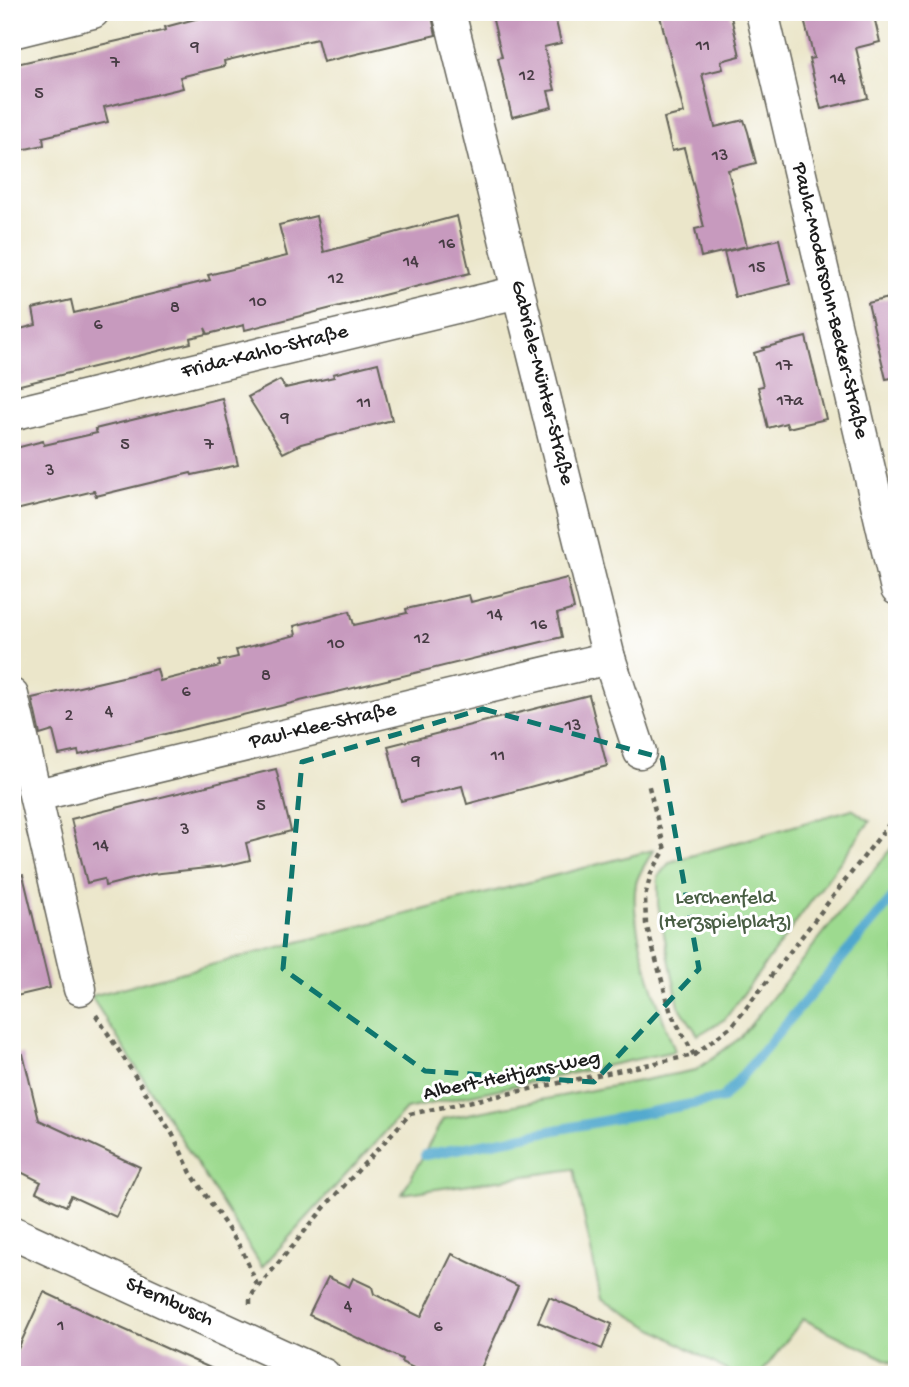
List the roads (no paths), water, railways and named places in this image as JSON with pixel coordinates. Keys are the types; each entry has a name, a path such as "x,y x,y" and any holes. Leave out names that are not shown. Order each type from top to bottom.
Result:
{"street":[{"path":"12,32 93,12"},
{"name":"Gabriele-Münter-Straße","path":"449,12 609,658 640,752"},
{"name":"Paula-Modersohn-Becker-Straße","path":"762,12 897,589"},
{"name":"Frida-Kahlo-Straße","path":"12,414 518,292"},
{"name":"Paul-Klee-Straße","path":"37,795 609,658"},
{"path":"12,695 80,989"},
{"name":"Sternbusch","path":"12,1232 324,1375"}],"waterway":[{"path":"425,1155 723,1098 897,893"}],"park label":[{"name":"Lerchenfeld (Herzspielplatz)","path":"725,911"}]}
